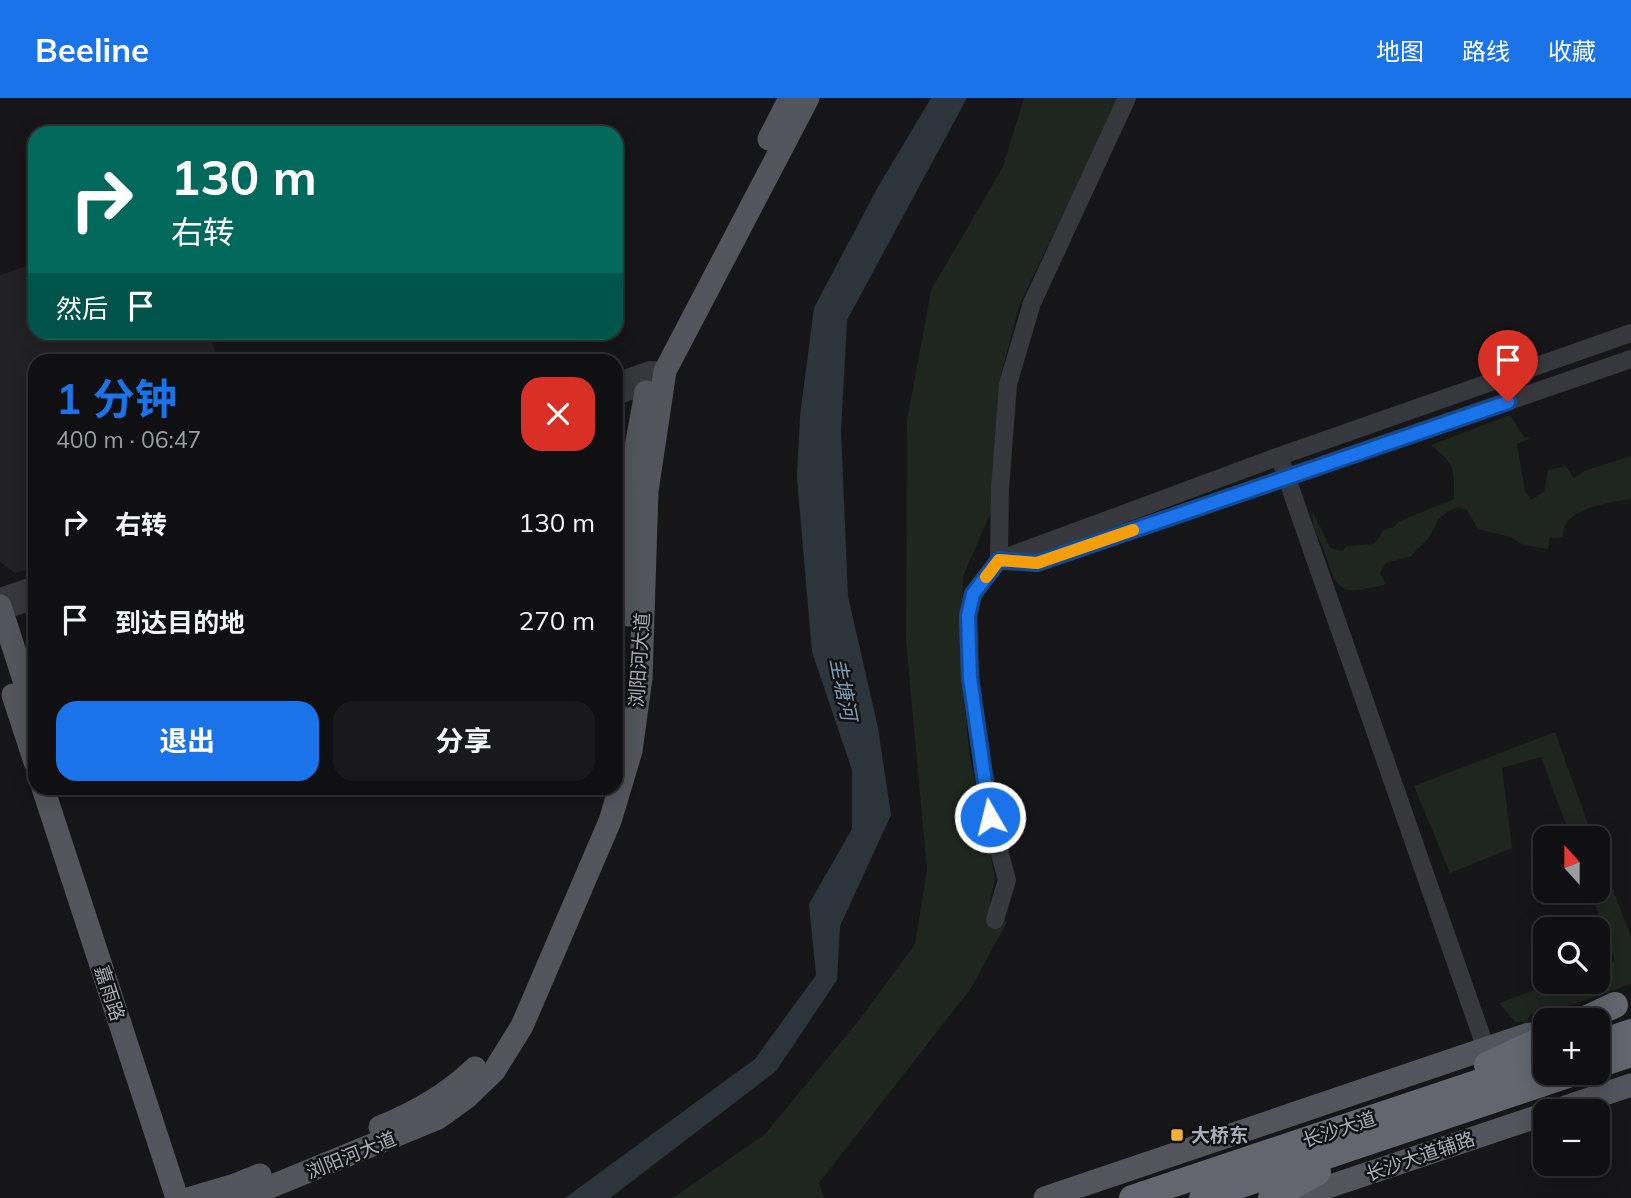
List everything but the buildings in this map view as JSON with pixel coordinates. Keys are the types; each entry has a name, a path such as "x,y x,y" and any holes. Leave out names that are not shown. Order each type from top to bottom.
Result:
{"highway":[{"path":"1610,1039 1631,1032"},
{"path":"1271,1198 1374,1129 1533,1044"},
{"path":"1610,1061 1631,1054"},
{"name":"长沙大道","path":"1202,1198 1533,1065"},
{"name":"长沙大道","path":"1132,1198 1533,1084"}],"main road":[{"name":"浏阳河大道","path":"623,713 629,683 627,496 664,348 790,98"},
{"name":"浏阳河大道","path":"623,778 631,751 641,678 647,491 656,379 808,98"},
{"path":"0,607 28,693"},
{"path":"0,657 28,741"},
{"name":"嘉雨路","path":"45,795 177,1198"},
{"name":"嘉雨路","path":"60,795 191,1198"},
{"name":"浏阳河大道","path":"191,1198 235,1185 396,1121 427,1105 458,1084 482,1061 510,1018 587,843 603,795"},
{"name":"浏阳河大道","path":"243,1198 438,1118 466,1098 494,1071 522,1026 610,821 618,795"},
{"path":"1045,1198 1533,1033"},
{"path":"1590,1099 1631,1085"},
{"name":"长沙大道辅路","path":"1295,1198 1533,1118"}],"street":[{"path":"999,560 1000,489 1008,384 1032,303 1128,98"},
{"path":"995,920 1007,880 990,817 970,678 968,616 973,594 999,560 1280,456 1631,333"},
{"path":"999,560 1037,563 1631,359"},
{"path":"623,381 656,379"},
{"path":"623,393 656,379"},
{"path":"1280,456 1486,1049"},
{"path":"0,607 28,589"},
{"path":"0,607 28,601"}],"shaded area":[{"path":"1024,98 1120,98 1020,303 1000,378 992,510 963,576 961,675 970,758 995,878 990,902 1007,922 971,988 819,1183 824,1198 673,1198 765,1134 860,1019 915,944 927,870 906,641 907,421 931,290 1003,167"},
{"path":"28,265 28,340 211,340 216,354 28,354 28,570 15,573 0,562 0,275"},
{"path":"1510,415 1524,437 1531,438 1517,444 1525,491 1531,500 1544,492 1548,470 1566,466 1574,478 1584,471 1631,456 1631,499 1594,506 1576,514 1565,526 1563,537 1550,538 1548,549 1523,545 1510,537 1478,529 1467,510 1459,507 1441,517 1429,537 1412,556 1386,563 1380,573 1386,584 1354,590 1346,589 1335,580 1315,530 1313,511 1330,548 1342,551 1347,546 1374,544 1384,530 1400,521 1454,499 1452,468 1431,445"},
{"path":"1555,732 1589,826 1567,826 1541,757 1502,768 1512,848 1450,873 1414,786"},
{"path":"1610,882 1631,937 1631,984 1610,991 1610,962 1615,960 1610,946 1610,917 1599,917 1594,903 1610,903"},
{"path":"1533,991 1533,994 1602,994 1562,1008 1533,1008 1527,1022 1515,1022 1499,1003"}],"water":[{"name":"圭塘河","path":"931,98 967,98 847,320 841,432 848,596 878,728 891,815 840,926 837,980 776,1071 610,1198 565,1198 755,1059 816,975 809,904 852,829 852,770 812,652 797,478 800,416 814,308 878,187"}],"slow traffic":[{"path":"986,577 999,560 1037,563 1133,530"}],"place":[{"name":"大桥东","path":"1177,1135"}],"route":[{"path":"990,817 970,678 968,616 973,594 999,560 1037,563 1508,402"}]}
